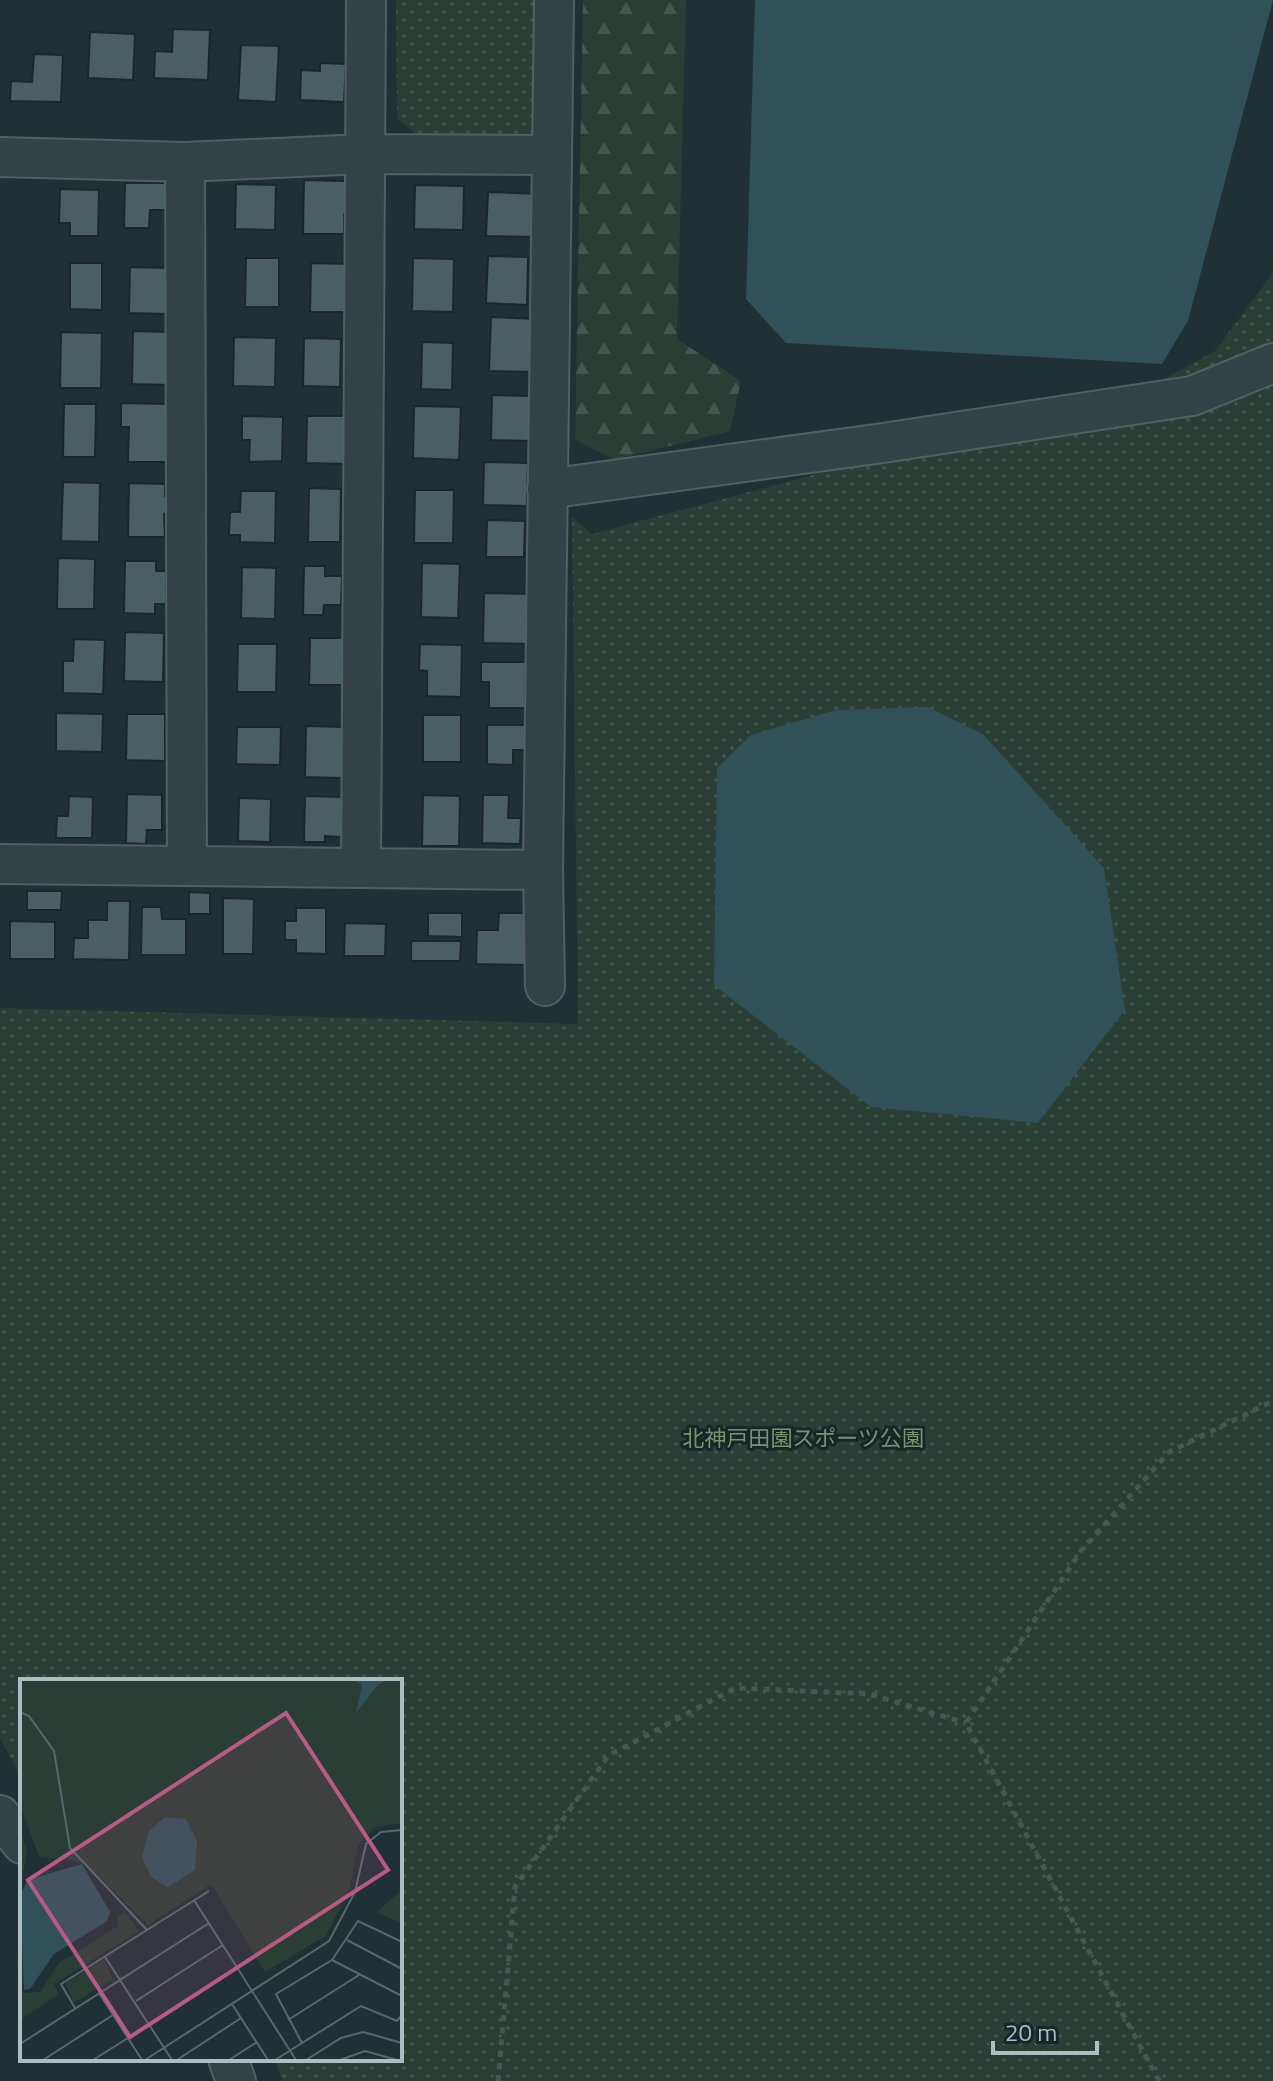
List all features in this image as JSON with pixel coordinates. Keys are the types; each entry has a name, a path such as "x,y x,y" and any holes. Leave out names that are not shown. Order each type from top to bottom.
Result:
{"street":[{"path":"361,868 366,0"},
{"path":"545,986 543,870 554,0"},
{"path":"0,157 185,162 364,154 551,155"},
{"path":"185,162 187,866"},
{"path":"547,489 883,443 1192,396 1273,363"},
{"path":"0,864 543,870"},
{"path":"0,1815 20,1841"},
{"path":"229,2061 236,2081"}],"path":[{"path":"966,1723 1081,1551 1169,1452 1273,1401"},
{"path":"498,2081 515,1887 608,1756 735,1688 869,1694 966,1723 1159,2081"}],"green space":[{"path":"396,0 544,0 539,140 415,133 397,119"},
{"path":"583,0 686,0 677,339 741,381 730,431 614,460 575,439"},
{"name":"北神戸田園スポーツ公園","path":"1273,273 1273,2081 282,2081 276,2061 402,2061 402,1679 20,1679 20,1775 0,1738 0,1008 578,1024 572,517 592,534 1157,383 1215,351"}],"water":[{"path":"755,0 1273,0 1188,321 1162,364 786,343 746,299"},
{"path":"928,707 983,734 1104,868 1125,1010 1038,1123 871,1107 714,985 717,768 751,735 836,710"}],"building":[{"path":"173,29 210,30 208,80 154,78 155,51 172,52"},
{"path":"90,32 135,34 133,80 88,78"},
{"path":"241,45 279,46 276,102 238,100"},
{"path":"34,54 63,55 61,102 10,101 11,81 32,82"},
{"path":"320,63 346,64 344,102 300,100 301,70 320,71"},
{"path":"304,180 345,181 345,194 352,195 352,214 344,214 344,234 303,234"},
{"path":"125,183 166,183 166,210 150,210 149,228 124,228"},
{"path":"236,184 276,185 275,230 235,229"},
{"path":"415,185 464,186 463,230 414,229"},
{"path":"60,189 99,190 98,236 70,236 70,223 59,223"},
{"path":"488,192 540,194 538,237 486,236"},
{"path":"488,256 528,257 527,305 486,303"},
{"path":"246,258 279,258 279,307 245,307"},
{"path":"413,258 454,259 453,312 412,311"},
{"path":"70,263 102,263 102,310 70,309"},
{"path":"311,263 346,264 346,312 310,312"},
{"path":"130,267 169,268 168,314 129,313"},
{"path":"491,317 538,319 536,372 489,371"},
{"path":"133,331 169,332 168,385 132,384"},
{"path":"61,332 102,333 101,388 60,388"},
{"path":"234,337 276,338 275,387 233,386"},
{"path":"304,338 341,339 340,387 303,386"},
{"path":"422,342 453,343 452,390 421,389"},
{"path":"492,395 532,396 531,441 491,440"},
{"path":"121,403 167,404 166,462 128,462 129,427 121,427"},
{"path":"64,404 96,404 95,457 63,457"},
{"path":"414,406 461,407 459,460 413,458"},
{"path":"242,416 283,417 282,461 249,462 250,440 242,440"},
{"path":"307,416 345,416 344,439 350,439 349,464 306,463"},
{"path":"484,462 528,463 527,506 483,505"},
{"path":"63,482 100,483 99,542 61,541"},
{"path":"129,483 165,484 165,496 172,496 172,515 164,514 165,537 128,537"},
{"path":"309,488 341,489 340,542 308,542"},
{"path":"415,490 454,490 453,543 414,543"},
{"path":"241,491 276,491 275,543 240,542 240,535 229,535 230,512 240,512"},
{"path":"487,520 525,521 524,557 486,557"},
{"path":"58,558 95,559 94,609 57,609"},
{"path":"125,561 156,561 156,571 166,571 166,604 155,604 155,614 124,613"},
{"path":"422,563 460,564 458,618 421,617"},
{"path":"304,566 325,566 325,576 342,576 341,605 324,605 323,615 303,615"},
{"path":"242,567 276,568 275,619 241,618"},
{"path":"484,593 530,594 529,644 483,643"},
{"path":"125,632 164,633 163,682 124,681"},
{"path":"310,638 347,638 347,685 309,685"},
{"path":"74,639 105,640 103,694 63,693 63,661 73,661"},
{"path":"238,644 277,644 276,692 237,692"},
{"path":"420,644 462,645 461,697 427,696 427,671 419,670"},
{"path":"481,662 526,662 525,708 489,708 489,682 481,682"},
{"path":"56,713 103,714 102,752 56,751"},
{"path":"127,714 165,714 165,761 126,760"},
{"path":"423,715 461,715 461,762 423,762"},
{"path":"487,725 530,725 530,750 513,750 513,765 487,764"},
{"path":"306,726 344,727 343,778 305,777"},
{"path":"237,727 281,727 280,765 236,764"},
{"path":"127,794 162,795 162,830 147,830 146,844 126,843"},
{"path":"423,795 460,796 459,846 422,846"},
{"path":"483,795 509,795 508,818 521,818 520,844 482,843"},
{"path":"69,796 93,797 92,838 56,838 57,816 68,816"},
{"path":"305,796 343,797 342,837 325,836 325,842 304,842"},
{"path":"239,798 271,799 270,842 238,841"},
{"path":"27,891 62,891 61,910 27,910"},
{"path":"189,892 210,893 210,914 189,914"},
{"path":"223,898 254,899 253,954 223,954"},
{"path":"107,901 130,901 129,960 73,959 74,938 88,938 88,920 107,920"},
{"path":"142,907 161,907 162,919 186,919 186,955 141,955"},
{"path":"296,908 326,908 326,954 296,953 296,940 285,940 285,921 296,921"},
{"path":"428,913 462,913 462,937 428,936"},
{"path":"499,913 526,913 525,965 476,964 477,930 498,930"},
{"path":"10,921 55,922 55,959 10,959"},
{"path":"345,923 386,924 385,956 344,956"},
{"path":"411,941 461,941 460,961 411,961"}]}
